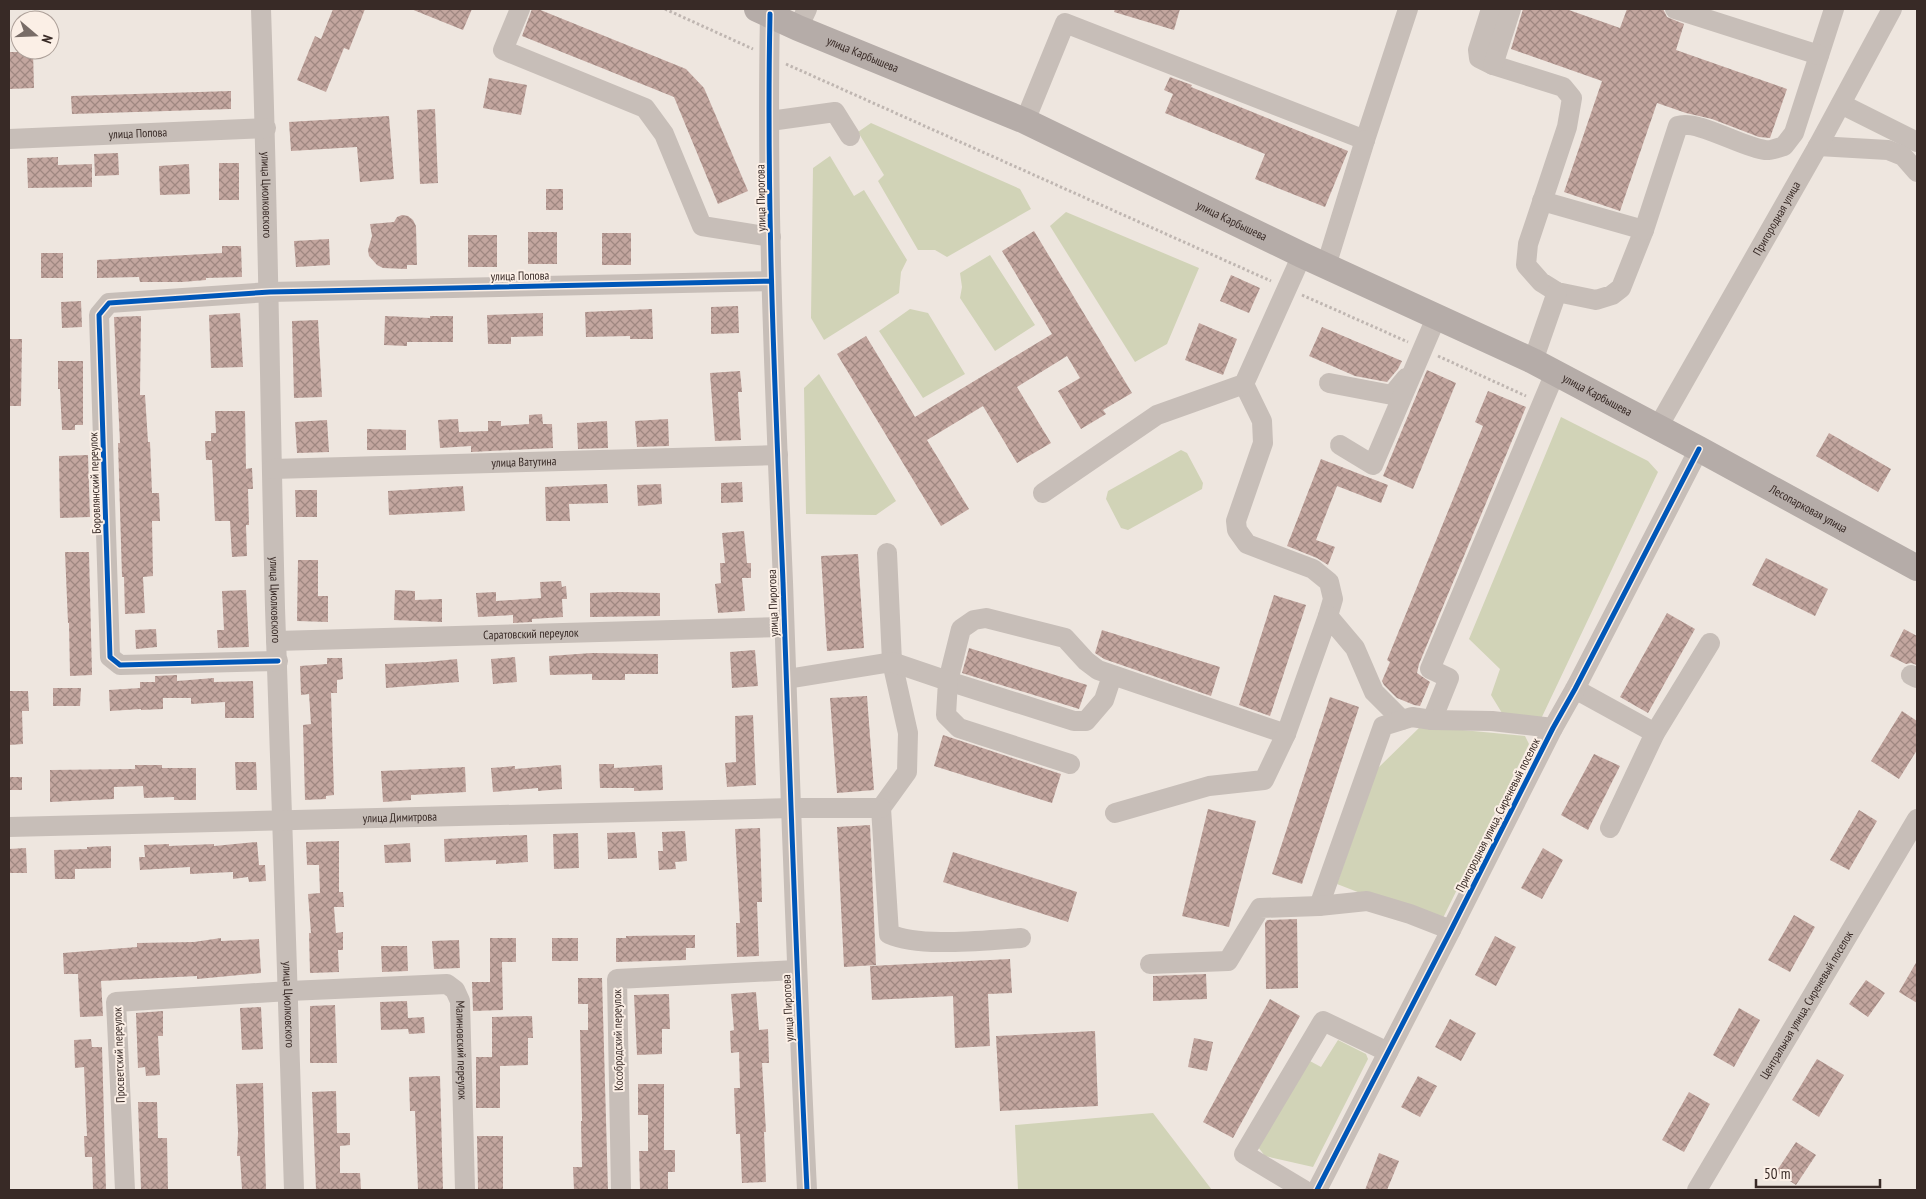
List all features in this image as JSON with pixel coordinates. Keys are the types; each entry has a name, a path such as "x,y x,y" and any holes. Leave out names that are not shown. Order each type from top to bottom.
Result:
{"main road":[{"name":"улица Карбышева","path":"763,12 802,18 1025,121 1302,255 1533,361 1699,449"},
{"name":"Лесопарковая улица","path":"1699,449 1917,568"}],"street":[{"name":"улица Циолковского","path":"262,9 270,292 276,641 281,821 289,991 294,1190"},
{"path":"520,9 503,50 646,108 664,134 702,226 771,236"},
{"path":"1326,266 1408,9"},
{"path":"1491,9 1478,50 1479,58 1492,65 1563,88 1572,98 1567,127 1528,244 1526,265 1541,282 1556,292 1596,300 1612,295 1621,288 1644,230 1678,126 1683,124 1706,130 1765,150 1784,146 1794,133 1834,9"},
{"path":"1492,65 1511,9"},
{"path":"1675,9 1819,55"},
{"name":"Пригородная улица","path":"1658,427 1818,146 1892,9"},
{"name":"улица Пирогова","path":"763,12 769,57 771,281 792,808 796,970 807,1190"},
{"path":"1025,121 1067,16 1365,140"},
{"path":"1841,104 1917,142"},
{"path":"770,121 835,112 850,136"},
{"name":"улица Попова","path":"9,139 266,128"},
{"path":"1818,146 1888,150 1903,156 1917,172"},
{"path":"1542,201 1644,230"},
{"path":"1044,493 1157,415 1244,384 1302,255"},
{"name":"улица Попова","path":"270,292 771,281"},
{"name":"Боровлянский переулок","path":"270,292 109,303 99,315 110,657 120,665 278,661"},
{"path":"1533,361 1556,292"},
{"path":"1340,445 1373,465 1436,318"},
{"path":"1329,383 1392,395 1414,369"},
{"path":"1432,720 1449,678 1430,670 1556,373"},
{"path":"1115,813 1209,786 1264,780 1286,734 1328,616 1332,599 1329,582 1313,569 1247,544 1238,530 1236,521 1263,443 1262,421 1244,384"},
{"name":"Пригородная улица, Сиреневый поселок","path":"1317,1190 1553,728 1699,449"},
{"name":"улица Ватутина","path":"272,469 778,455"},
{"path":"887,553 892,662 908,733 907,772 881,808 889,934 901,939 922,942 1021,938"},
{"path":"1328,616 1355,648 1374,692 1402,720"},
{"path":"1070,764 959,728 946,715 948,681 961,629 974,620 986,618 1065,638 1086,661 1098,670 1286,734"},
{"name":"Саратовский переулок","path":"276,641 784,627"},
{"path":"1610,828 1655,733 1710,643"},
{"path":"786,678 892,662 1074,721 1086,721 1104,700 1112,676"},
{"path":"1575,689 1655,733"},
{"path":"1319,906 1382,726 1412,717 1553,728"},
{"name":"улица Димитрова","path":"9,827 792,808 881,808"},
{"name":"Центральная улица, Сиреневый поселок","path":"1697,1190 1917,819"},
{"path":"1150,964 1228,962 1260,908 1319,906 1367,901 1410,914 1451,930"},
{"name":"Кособродский переулок","path":"621,1190 617,979 796,970"},
{"name":"Малиновский переулок","path":"289,991 447,984 455,990 460,1001 465,1190"},
{"name":"Просветский переулок","path":"125,1190 116,1002 289,991"},
{"path":"1304,1190 1244,1154 1323,1021 1388,1052"}],"path":[{"path":"665,9 1542,404"}],"green space":[{"path":"871,123 1020,189 1031,209 947,257 935,250 918,250 878,181 884,175 858,132"},
{"path":"830,156 854,196 864,190 907,260 901,272 899,293 824,340 811,318 813,168"},
{"path":"1066,212 1199,268 1167,344 1135,362 1050,226"},
{"path":"990,255 1035,325 995,351 960,298 962,287 960,273"},
{"path":"910,309 928,313 965,374 923,398 879,331"},
{"path":"819,374 896,501 876,515 806,514 804,388"},
{"path":"1561,417 1648,461 1658,472 1540,721 1505,718 1491,695 1500,669 1469,639"},
{"path":"1181,450 1187,453 1203,483 1202,489 1128,530 1121,528 1106,499 1108,491"},
{"path":"1421,726 1525,736 1529,744 1442,920 1430,920 1337,884 1377,769"},
{"path":"1338,1040 1366,1054 1368,1059 1313,1167 1265,1156 1258,1147 1308,1060 1321,1067"},
{"path":"1153,1113 1212,1190 1018,1190 1015,1125"}],"building":[{"path":"333,9 365,9 349,50 344,48 326,92 297,80 315,36 321,39"},
{"path":"411,9 472,9 463,30"},
{"path":"532,9 538,9 686,69 704,88 748,191 718,204 674,97 522,36"},
{"path":"1115,9 1180,9 1174,30 1114,12"},
{"path":"1523,9 1566,9 1620,28 1627,9 1663,9 1667,17 1684,24 1676,50 1787,89 1770,138 1759,137 1712,119 1686,113 1657,103 1620,211 1564,192 1602,81 1511,49"},
{"path":"9,52 10,60 33,60 34,88 9,89"},
{"path":"1170,77 1348,151 1325,207 1255,179 1265,154 1165,113 1173,94 1164,90"},
{"path":"489,78 527,85 521,115 483,108"},
{"path":"231,91 231,109 72,114 71,96"},
{"path":"435,109 438,183 420,184 417,110"},
{"path":"389,116 394,179 360,182 357,147 291,151 289,122"},
{"path":"118,153 119,175 95,176 94,154"},
{"path":"58,157 58,165 92,164 92,187 28,188 27,158"},
{"path":"219,163 239,163 239,200 219,200"},
{"path":"189,164 190,194 160,195 159,166"},
{"path":"546,189 563,189 563,210 546,210"},
{"path":"402,215 408,216 416,226 417,265 407,265 407,269 383,268 377,265 369,256 368,250 372,236 370,224 394,222 397,217"},
{"path":"1034,231 1132,393 1103,410 1106,414 1081,429 1058,391 1080,378 1067,356 1017,387 1051,443 1017,463 983,406 927,440 969,509 941,526 837,354 866,336 915,417 1052,334 1002,251"},
{"path":"528,232 557,232 557,264 528,264"},
{"path":"602,233 631,233 631,265 602,265"},
{"path":"468,235 497,235 497,267 468,267"},
{"path":"329,239 330,265 296,267 294,241"},
{"path":"222,246 241,246 242,277 206,278 206,280 182,282 140,282 139,277 97,278 97,260 222,253"},
{"path":"41,253 63,253 63,278 41,278"},
{"path":"1231,275 1260,288 1249,313 1220,301"},
{"path":"81,301 82,327 62,328 61,302"},
{"path":"738,306 739,333 711,334 711,307"},
{"path":"652,309 653,339 630,339 630,336 586,337 585,312"},
{"path":"240,313 243,367 211,368 209,315"},
{"path":"543,313 543,336 511,337 511,344 488,344 487,315"},
{"path":"141,316 140,395 145,395 148,442 150,442 152,493 159,493 160,521 152,521 153,576 143,577 145,613 125,614 124,577 122,577 118,443 120,443 114,317"},
{"path":"385,316 430,318 430,316 453,316 453,342 407,342 407,346 384,345"},
{"path":"318,320 322,397 294,398 292,321"},
{"path":"1199,323 1237,339 1223,375 1185,360"},
{"path":"1322,327 1402,361 1387,382 1355,376 1309,356"},
{"path":"9,339 22,339 21,406 9,406"},
{"path":"58,361 83,361 83,425 75,425 75,430 62,430 60,389 58,389"},
{"path":"1427,370 1456,383 1413,489 1383,476"},
{"path":"740,371 742,392 738,392 741,440 715,441 710,373"},
{"path":"1488,391 1526,407 1419,664 1417,673 1430,682 1420,706 1414,705 1397,698 1382,681 1390,662 1387,660 1483,426 1475,422"},
{"path":"215,411 245,411 246,469 252,468 253,489 248,489 249,525 246,525 247,556 232,557 230,521 215,521 212,460 206,460 205,441 211,441 211,433 216,433"},
{"path":"542,414 543,424 552,424 553,448 471,452 471,446 440,448 438,420 458,419 459,432 488,431 488,421 501,421 501,426 529,424 529,415"},
{"path":"668,419 669,446 637,447 635,421"},
{"path":"327,420 329,452 297,453 295,422"},
{"path":"607,421 608,448 578,449 577,423"},
{"path":"367,429 406,430 406,450 367,450"},
{"path":"1829,433 1891,469 1878,492 1816,456"},
{"path":"88,455 90,517 60,518 59,456"},
{"path":"1321,459 1388,485 1381,503 1337,486 1316,540 1335,547 1328,565 1317,558 1287,546"},
{"path":"742,482 743,502 721,503 721,483"},
{"path":"607,484 608,503 569,504 570,521 546,521 545,487"},
{"path":"661,484 662,504 638,506 637,485"},
{"path":"463,486 465,511 389,515 388,491"},
{"path":"295,490 317,490 317,517 296,517"},
{"path":"744,531 747,563 751,563 751,578 742,578 745,611 718,613 715,584 721,583 720,563 725,563 722,533"},
{"path":"65,552 89,552 92,675 70,676"},
{"path":"858,554 864,648 827,651 821,556"},
{"path":"1766,558 1828,589 1815,616 1752,585"},
{"path":"298,560 318,560 318,596 328,596 328,622 297,621"},
{"path":"561,581 562,587 566,586 567,599 562,599 563,617 532,619 532,622 513,623 513,615 478,617 476,593 496,592 496,601 541,598 540,582"},
{"path":"246,590 249,647 218,648 217,630 224,630 222,591"},
{"path":"395,590 415,591 415,600 442,599 442,622 394,620"},
{"path":"590,593 660,593 660,616 590,617"},
{"path":"1274,595 1306,605 1270,716 1239,705"},
{"path":"1667,613 1695,629 1648,713 1620,697"},
{"path":"156,629 157,647 136,649 135,630"},
{"path":"1904,629 1917,636 1917,665 1906,664 1890,656"},
{"path":"1102,630 1220,667 1211,696 1104,659 1095,653"},
{"path":"969,648 1087,685 1079,709 962,673"},
{"path":"755,650 758,686 732,688 730,652"},
{"path":"592,653 658,654 658,674 625,674 625,680 592,680 592,674 550,675 549,656"},
{"path":"515,657 517,682 493,684 491,659"},
{"path":"327,658 342,658 343,679 337,680 337,693 331,693 334,795 326,796 326,799 305,800 303,725 311,724 309,694 301,695 300,666 327,664"},
{"path":"457,659 459,682 386,688 385,664"},
{"path":"177,675 177,681 214,678 214,682 253,681 254,718 225,718 225,702 191,704 191,698 163,698 163,709 110,711 109,690 140,688 140,682 155,682 155,676"},
{"path":"53,688 81,688 80,706 53,706"},
{"path":"9,691 28,691 29,711 22,711 23,744 9,745"},
{"path":"867,696 874,790 837,793 830,698"},
{"path":"1330,697 1359,707 1302,884 1272,874"},
{"path":"1902,711 1917,721 1917,750 1899,779 1871,761"},
{"path":"753,715 756,785 727,787 725,763 736,762 735,716"},
{"path":"943,735 1061,774 1052,803 934,766"},
{"path":"1594,754 1620,766 1588,830 1561,815"},
{"path":"235,762 256,762 257,790 236,790"},
{"path":"599,764 614,764 614,768 662,765 663,790 634,791 634,788 600,788"},
{"path":"135,765 162,765 162,768 196,768 196,800 174,800 174,797 144,798 143,786 114,787 114,799 50,802 50,770 135,769"},
{"path":"561,765 562,789 538,791 538,788 493,792 491,768 515,766 515,769"},
{"path":"465,767 466,792 411,795 411,800 383,802 381,771"},
{"path":"9,777 22,777 22,790 9,790"},
{"path":"1208,809 1256,821 1229,927 1182,916"},
{"path":"1859,810 1877,821 1849,870 1830,860"},
{"path":"870,825 876,965 844,967 837,827"},
{"path":"760,828 762,902 757,902 759,956 737,957 736,923 740,923 735,829"},
{"path":"685,831 687,861 675,862 676,869 659,870 658,851 663,851 662,832"},
{"path":"635,832 637,858 608,859 607,833"},
{"path":"578,833 579,868 554,869 553,834"},
{"path":"527,835 528,862 496,864 496,860 445,862 444,839"},
{"path":"339,841 339,892 343,892 344,907 334,907 336,933 343,932 343,950 338,950 339,972 310,973 309,933 311,933 308,894 320,893 319,865 307,865 306,842"},
{"path":"257,842 259,865 265,865 266,881 249,882 248,877 233,879 233,872 190,874 190,867 140,870 139,857 145,857 144,845 214,844 214,846"},
{"path":"410,843 411,862 385,863 384,845"},
{"path":"111,846 111,868 75,869 75,879 55,879 54,850"},
{"path":"26,848 27,873 9,873 9,849"},
{"path":"1543,848 1563,860 1542,899 1521,888"},
{"path":"953,852 1077,892 1068,922 943,882"},
{"path":"1794,915 1815,927 1790,972 1768,960"},
{"path":"1297,919 1298,988 1266,989 1265,923 1267,920"},
{"path":"695,935 695,948 686,948 686,960 616,962 616,938 626,938 626,936"},
{"path":"1495,936 1516,947 1496,986 1475,975"},
{"path":"221,938 221,941 259,939 261,973 197,979 197,976 101,981 103,1016 80,1017 78,974 64,974 63,953 137,947 137,943 194,942"},
{"path":"490,938 516,938 516,962 502,962 503,1010 473,1011 472,982 490,982"},
{"path":"552,938 578,938 578,961 552,961"},
{"path":"459,940 460,968 434,969 432,941"},
{"path":"381,946 407,946 408,971 382,972"},
{"path":"1010,959 1012,993 988,994 990,1046 955,1048 953,996 872,1000 870,966"},
{"path":"1917,961 1917,1003 1899,992"},
{"path":"1206,974 1207,999 1153,1001 1153,976"},
{"path":"578,978 602,978 608,1190 574,1190 573,1167 582,1167 580,1030 588,1030 588,1004 578,1004"},
{"path":"1866,980 1885,993 1868,1017 1849,1004"},
{"path":"756,992 759,1030 768,1029 769,1063 762,1063 766,1132 764,1132 766,1182 742,1183 740,1134 736,1134 734,1088 740,1088 739,1052 731,1053 730,1031 734,1030 731,994"},
{"path":"669,994 670,1029 662,1029 662,1054 637,1055 634,995"},
{"path":"1270,999 1300,1016 1233,1138 1203,1122"},
{"path":"407,1001 408,1018 424,1017 425,1033 409,1034 408,1029 381,1030 380,1002"},
{"path":"335,1005 337,1063 310,1063 310,1006"},
{"path":"261,1007 263,1049 242,1050 240,1008"},
{"path":"1739,1008 1760,1020 1734,1067 1713,1055"},
{"path":"163,1011 163,1036 158,1036 160,1075 146,1076 145,1067 138,1068 136,1013"},
{"path":"532,1016 533,1038 528,1038 528,1065 500,1066 500,1108 476,1108 476,1057 492,1057 492,1017"},
{"path":"1450,1019 1476,1033 1461,1061 1435,1047"},
{"path":"1095,1031 1098,1106 1000,1111 996,1036"},
{"path":"1194,1038 1213,1042 1207,1071 1188,1067"},
{"path":"91,1039 92,1047 102,1047 106,1190 93,1190 92,1157 85,1157 84,1136 87,1136 84,1067 75,1068 74,1040"},
{"path":"1817,1059 1844,1075 1819,1117 1792,1100"},
{"path":"440,1076 443,1190 418,1190 415,1111 410,1111 409,1077"},
{"path":"1418,1076 1437,1086 1420,1117 1401,1107"},
{"path":"263,1083 266,1190 242,1190 240,1156 237,1156 236,1084"},
{"path":"638,1084 664,1084 664,1150 675,1150 675,1172 668,1172 668,1190 640,1190 639,1151 648,1151 648,1115 638,1115"},
{"path":"336,1091 337,1133 350,1133 350,1145 340,1146 340,1173 360,1173 361,1190 316,1190 312,1092"},
{"path":"1689,1092 1710,1104 1684,1152 1662,1140"},
{"path":"138,1102 157,1102 158,1138 167,1138 168,1190 141,1190"},
{"path":"477,1136 503,1136 503,1190 478,1190"},
{"path":"1796,1142 1816,1155 1796,1185 1776,1172"},
{"path":"1379,1153 1399,1161 1387,1190 1365,1190"}],"cycle path":[{"path":"770,14 769,156 772,298 807,1190"},
{"path":"278,661 120,665 110,657 99,315 109,303 270,292 771,281"},
{"path":"1317,1190 1553,728 1699,449"}]}
